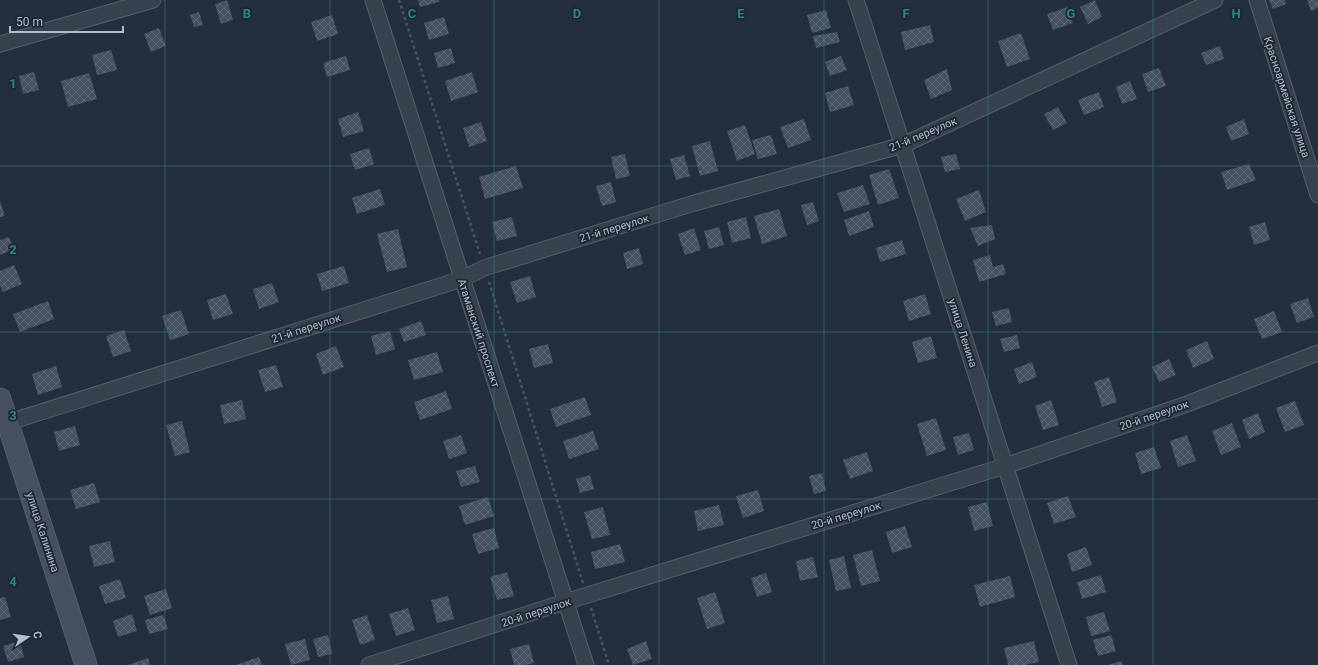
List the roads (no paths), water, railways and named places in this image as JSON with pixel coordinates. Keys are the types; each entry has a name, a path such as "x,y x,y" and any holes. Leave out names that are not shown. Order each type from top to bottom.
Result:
{"main road":[{"name":"улица Калинина","path":"0,399 4,424 86,665"}],"street":[{"path":"0,44 153,0"},
{"name":"Атаманский проспект","path":"373,0 586,665"},
{"name":"улица Ленина","path":"856,0 1069,665"},
{"name":"21-й переулок","path":"4,424 462,279 484,268 691,204 903,145 1215,0"},
{"name":"Красноармейская улица","path":"1257,0 1318,195"},
{"name":"20-й переулок","path":"369,665 565,602 1005,466 1187,404 1318,353"}]}
